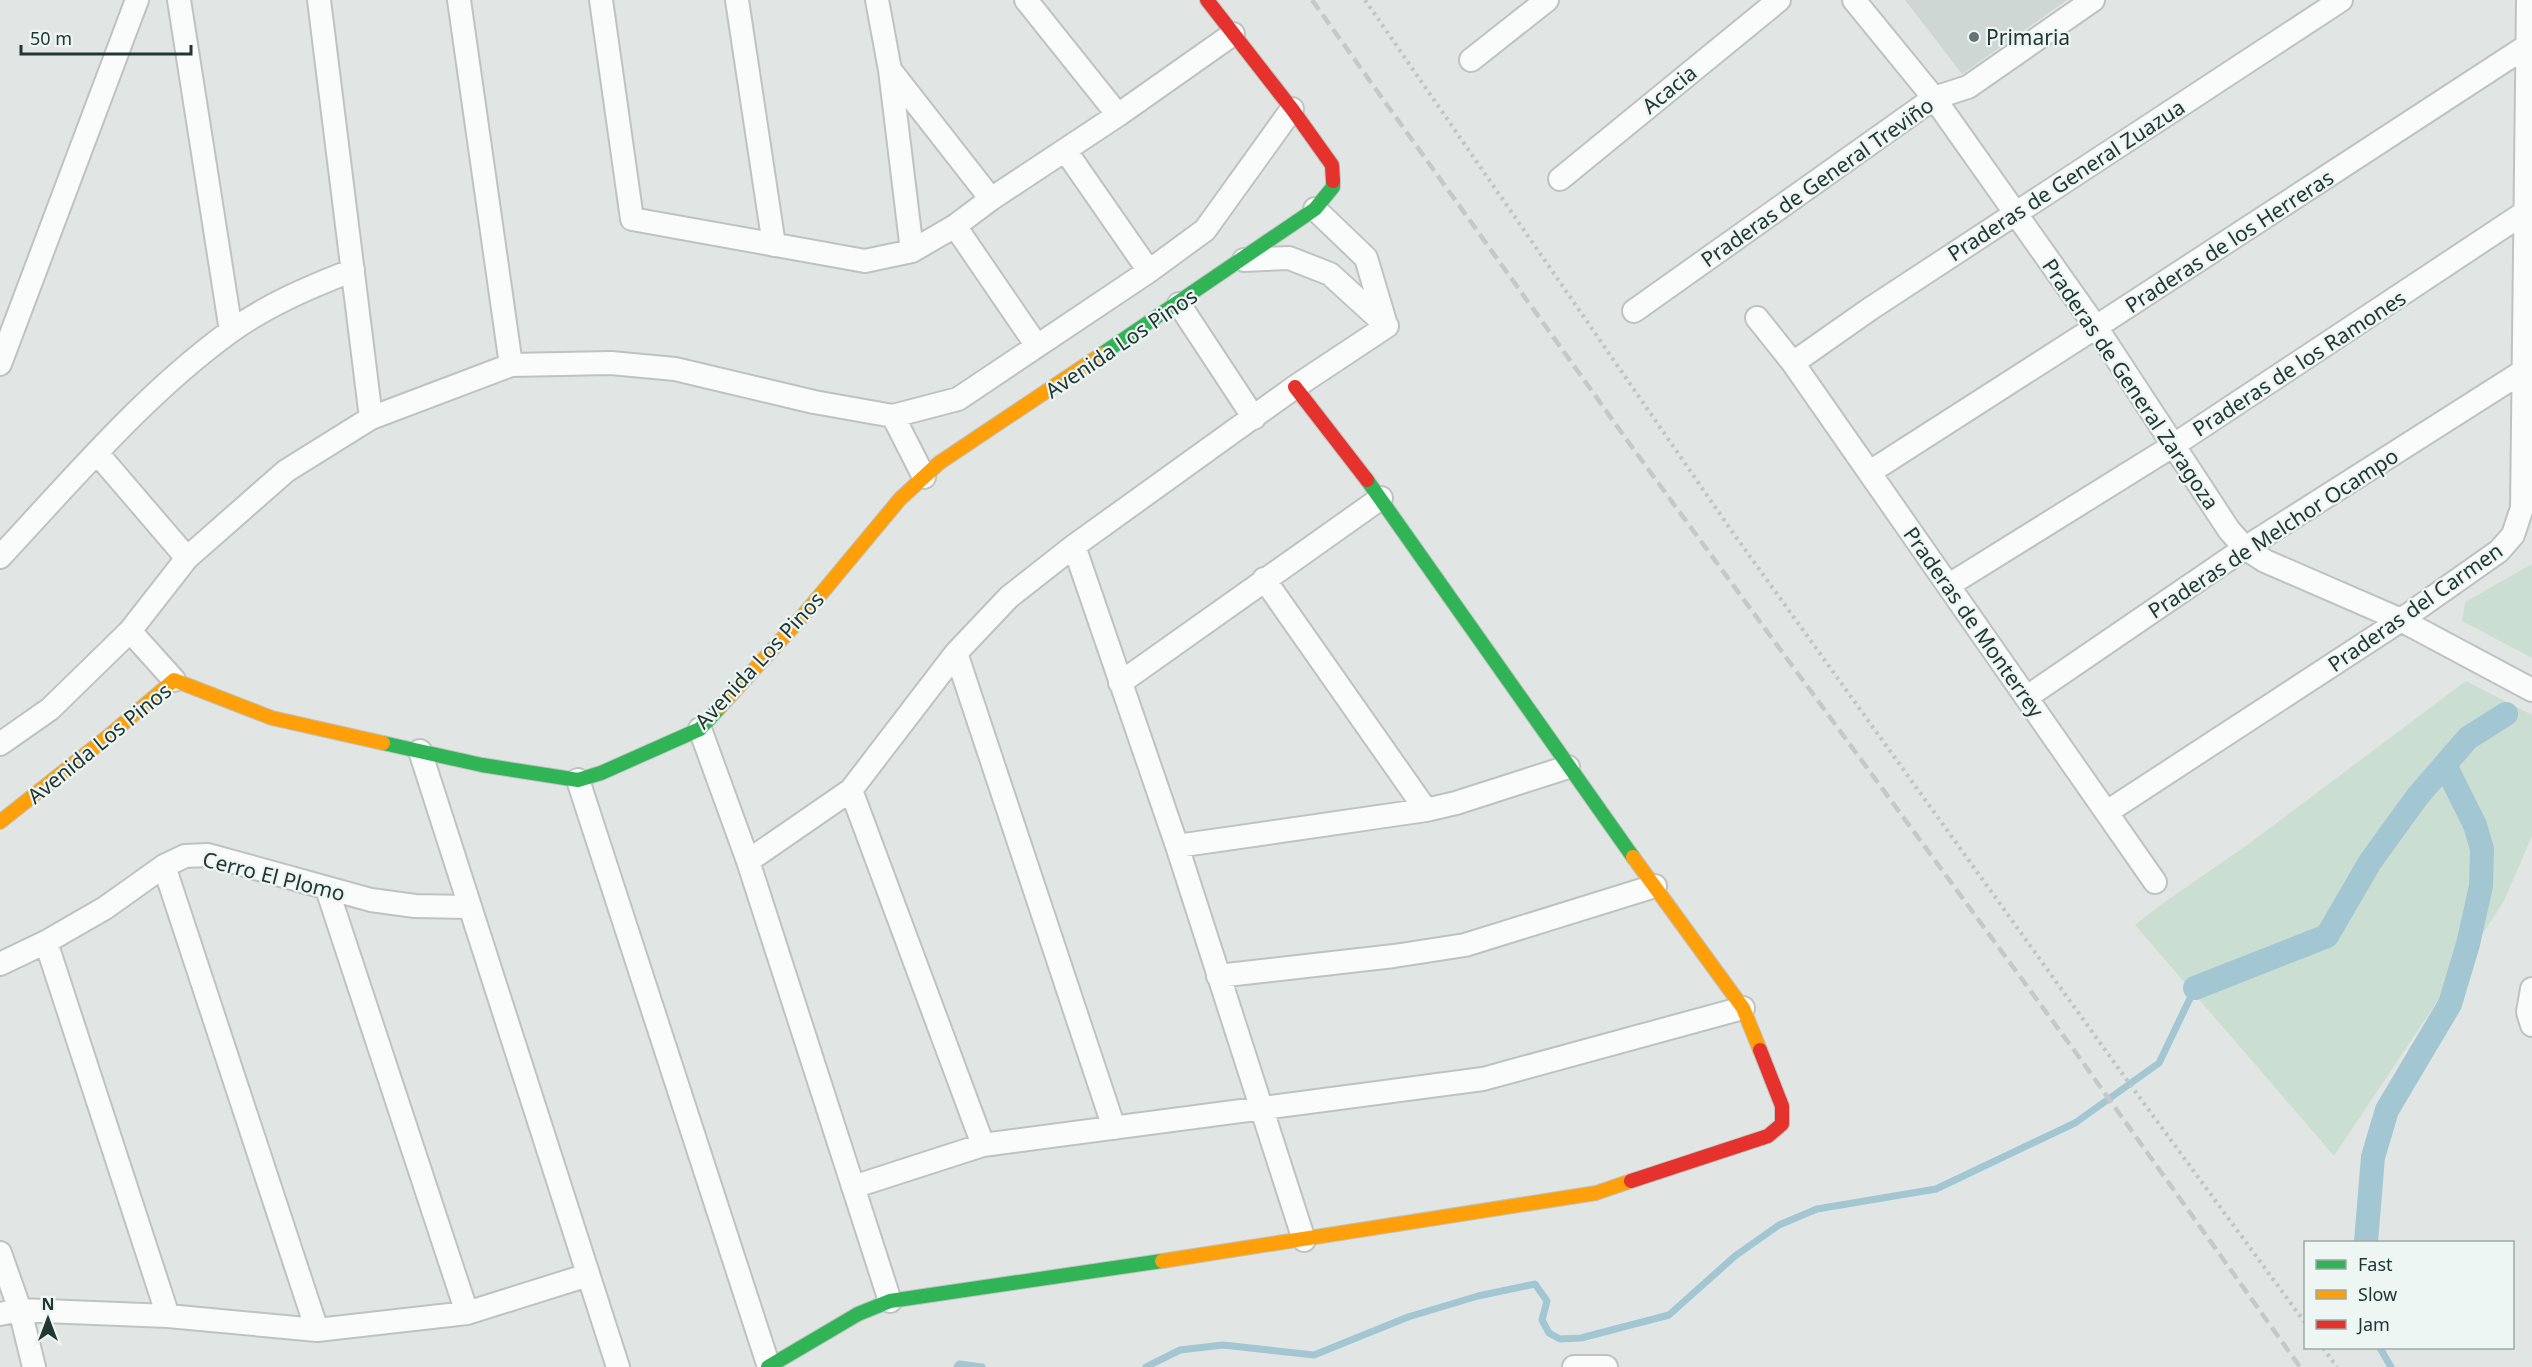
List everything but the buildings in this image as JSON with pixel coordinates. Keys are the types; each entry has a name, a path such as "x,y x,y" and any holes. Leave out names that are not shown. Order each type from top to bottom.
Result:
{"street":[{"path":"0,364 7,325 137,0"},
{"path":"179,0 231,331"},
{"path":"319,0 371,418"},
{"path":"459,0 511,365"},
{"path":"601,0 632,219 865,261 912,251 955,226 1233,34"},
{"path":"737,0 774,245"},
{"path":"877,0 890,70 912,251"},
{"path":"1026,0 1118,115"},
{"name":"Avenida Los Pinos","path":"0,822 111,734 174,680 272,718 482,765 578,780 600,773 700,729 801,618 900,499 939,463 1241,261 1315,209 1334,188 1332,165 1208,0"},
{"path":"1472,60 1547,0"},
{"name":"Acacia","path":"1560,179 1779,0"},
{"name":"Praderas de General Zaragoza","path":"1854,0 1934,98 2096,327 2229,530 2245,548 2265,561 2401,621 2532,690"},
{"name":"Praderas de General Treviño","path":"1634,311 1934,98 1968,87 2093,0"},
{"name":"Praderas de General Zuazua","path":"1794,363 1870,309 2341,0"},
{"name":"Praderas del Carmen","path":"2107,813 2401,621 2499,551 2513,535 2522,508 2528,0"},
{"name":"Praderas de los Herreras","path":"1870,472 2527,46"},
{"path":"890,70 991,199"},
{"path":"0,744 50,709 130,631 187,558 286,471 371,418 511,365 611,363 675,369 814,402 893,416 958,399 1149,271 1205,230 1292,109"},
{"path":"1065,150 1149,271"},
{"path":"1315,209 1366,258 1387,326"},
{"name":"Praderas de los Ramones","path":"1949,585 2174,446 2524,213"},
{"path":"955,226 1037,345"},
{"path":"1241,261 1289,258 1330,274 1387,326"},
{"path":"0,557 155,393 231,331 291,295 353,270"},
{"path":"1179,304 1254,418"},
{"name":"Praderas de Monterrey","path":"1757,318 1794,363 2155,882"},
{"path":"748,861 850,790 956,653 1009,597 1074,546 1294,387 1387,326"},
{"name":"Praderas de Melchor Ocampo","path":"2027,698 2245,548 2522,372"},
{"path":"578,780 590,809 769,1367 858,1314 890,1301 1304,1240 1596,1193 1768,1136 1782,1124 1782,1106 1743,1008 1568,767 1381,498 1294,387"},
{"path":"893,416 924,477"},
{"path":"98,453 187,558"},
{"path":"1120,684 1264,579 1381,498"},
{"path":"1074,546 1177,846 1304,1240"},
{"path":"1264,579 1426,810"},
{"path":"130,631 174,680"},
{"path":"956,653 1113,1128"},
{"path":"700,729 748,861 890,1301"},
{"path":"420,751 618,1367"},
{"path":"1177,846 1426,810 1456,803 1568,767"},
{"path":"850,790 983,1145"},
{"name":"Cerro El Plomo","path":"0,964 46,942 105,908 164,866 184,856 208,855 371,900 415,906 469,907"},
{"path":"164,866 317,1330"},
{"path":"1218,976 1394,956 1465,945 1655,886"},
{"path":"327,889 467,1313"},
{"path":"46,942 168,1316"},
{"path":"2530,1019 2532,989"},
{"path":"853,1187 983,1145 1483,1079 1743,1008"},
{"path":"0,1253 10,1312 34,1367"},
{"path":"10,1312 168,1316 317,1330 467,1313 588,1275"},
{"path":"1574,1367 1606,1367"}],"path":[{"path":"1365,0 1731,530 2129,1083 2304,1320"},
{"path":"2324,1349 2337,1367"}],"shaded area":[{"name":"Primaria","path":"1905,0 2067,0 1962,74"}],"green space":[{"path":"2532,564 2532,658 2462,621 2465,602"},
{"path":"2466,681 2532,715 2532,836 2503,903 2334,1156 2135,925 2250,843"}],"waterway":[{"path":"2195,988 2327,936 2370,862 2417,797 2468,738 2506,714"},
{"path":"2366,1241 2373,1157 2387,1110 2450,1004 2468,944 2481,886 2482,849 2475,825 2445,765"},
{"path":"1146,1367 1180,1350 1223,1345 1314,1355 1408,1317 1478,1296 1535,1284 1547,1301 1542,1320 1549,1333 1560,1339 1581,1338 1669,1315 1735,1256 1779,1225 1817,1209 1936,1189 2075,1123 2159,1063 2195,988"},
{"path":"2381,1349 2391,1367"},
{"path":"957,1367 959,1364 982,1367"}],"railway":[{"path":"1312,0 1637,454 2079,1057 2300,1367"}],"traffic: fast":[{"path":"1102,354 1315,209 1333,187 1333,181"},
{"path":"1367,480 1633,857"},
{"path":"383,743 482,765 578,780 601,773 700,729 720,707"},
{"path":"768,1367 858,1314 890,1301 1162,1261"}],"traffic: slow":[{"path":"720,707 801,618 900,499 939,463 1102,354"},
{"path":"0,822 111,734 174,680 272,718 383,743"},
{"path":"1633,857 1743,1008 1760,1050"},
{"path":"1162,1261 1596,1193 1631,1181"}],"traffic: jam":[{"path":"1207,0 1292,109 1332,165 1333,181"},
{"path":"1295,387 1367,480"},
{"path":"1631,1181 1768,1136 1782,1124 1782,1106 1760,1050"}],"place":[{"name":"Primaria","path":"1974,37"}]}
